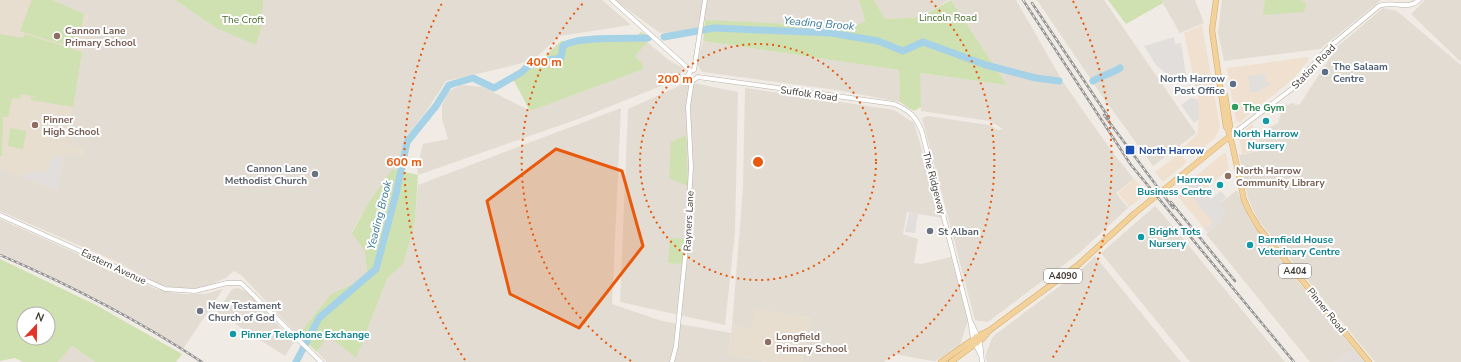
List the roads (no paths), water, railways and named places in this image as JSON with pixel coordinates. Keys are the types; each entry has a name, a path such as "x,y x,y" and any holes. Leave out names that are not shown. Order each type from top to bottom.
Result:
{"main road":[{"name":"Pinner Road","path":"1216,0 1212,30 1226,127 1230,136 1240,189 1250,213 1259,228 1369,362"},
{"name":"Station Road","path":"976,340 1078,265 1131,216 1230,136"},
{"name":"A4090","path":"941,362 976,340"},
{"name":"A4090","path":"951,362 976,340"}],"street":[{"path":"612,0 692,70 698,72 698,76 692,80"},
{"name":"Rayners Lane","path":"672,362 676,346 686,252 691,167 688,107 692,80 688,75 696,60 705,0"},
{"name":"Station Road","path":"1230,136 1293,88 1327,49 1379,6 1387,4 1404,6 1413,4 1419,0"},
{"path":"685,64 696,60"},
{"name":"Suffolk Road","path":"698,76 894,104 907,110 915,118"},
{"name":"The Ridgeway","path":"915,118 922,132 982,362"},
{"name":"Eastern Avenue","path":"0,215 165,289 195,291 232,282 243,284 304,347 321,362"}],"waterway":[{"name":"Yeading Brook","path":"664,37 714,28 831,33 878,41 903,51 923,42 986,65 1036,78 1059,81"},
{"name":"Yeading Brook","path":"296,362 319,318 376,269 396,194 407,142 436,106 449,85 473,78 494,88 522,72 528,66 561,58 563,46 570,43 591,39 648,38"},
{"name":"Yeading Brook","path":"1093,81 1120,68"}],"railway":[{"path":"1023,0 1131,165 1294,362"},
{"path":"1032,3 1109,118"},
{"path":"1104,115 1173,208"},
{"path":"1171,202 1235,281"},
{"path":"0,255 52,278 103,304 202,362"}],"place":[{"name":"Cannon Lane Primary School","path":"57,36"},
{"name":"The Salaam Centre","path":"1325,72"},
{"name":"North Harrow Post Office","path":"1233,84"},
{"name":"The Gym","path":"1235,107"},
{"name":"North Harrow Nursery","path":"1266,121"},
{"name":"Pinner High School","path":"35,125"},
{"name":"North Harrow","path":"1130,150"},
{"name":"Cannon Lane Methodist Church","path":"315,174"},
{"name":"North Harrow Community Library","path":"1228,176"},
{"name":"Harrow Business Centre","path":"1220,185"},
{"name":"St Alban","path":"930,231"},
{"name":"Bright Tots Nursery","path":"1141,237"},
{"name":"Barnfield House Veterinary Centre","path":"1250,245"},
{"name":"New Testament Church of God","path":"200,311"},
{"name":"Pinner Telephone Exchange","path":"233,334"},
{"name":"Longfield Primary School","path":"768,342"}],"park label":[{"name":"Lincoln Road","path":"948,17"},
{"name":"The Croft","path":"243,19"}]}
